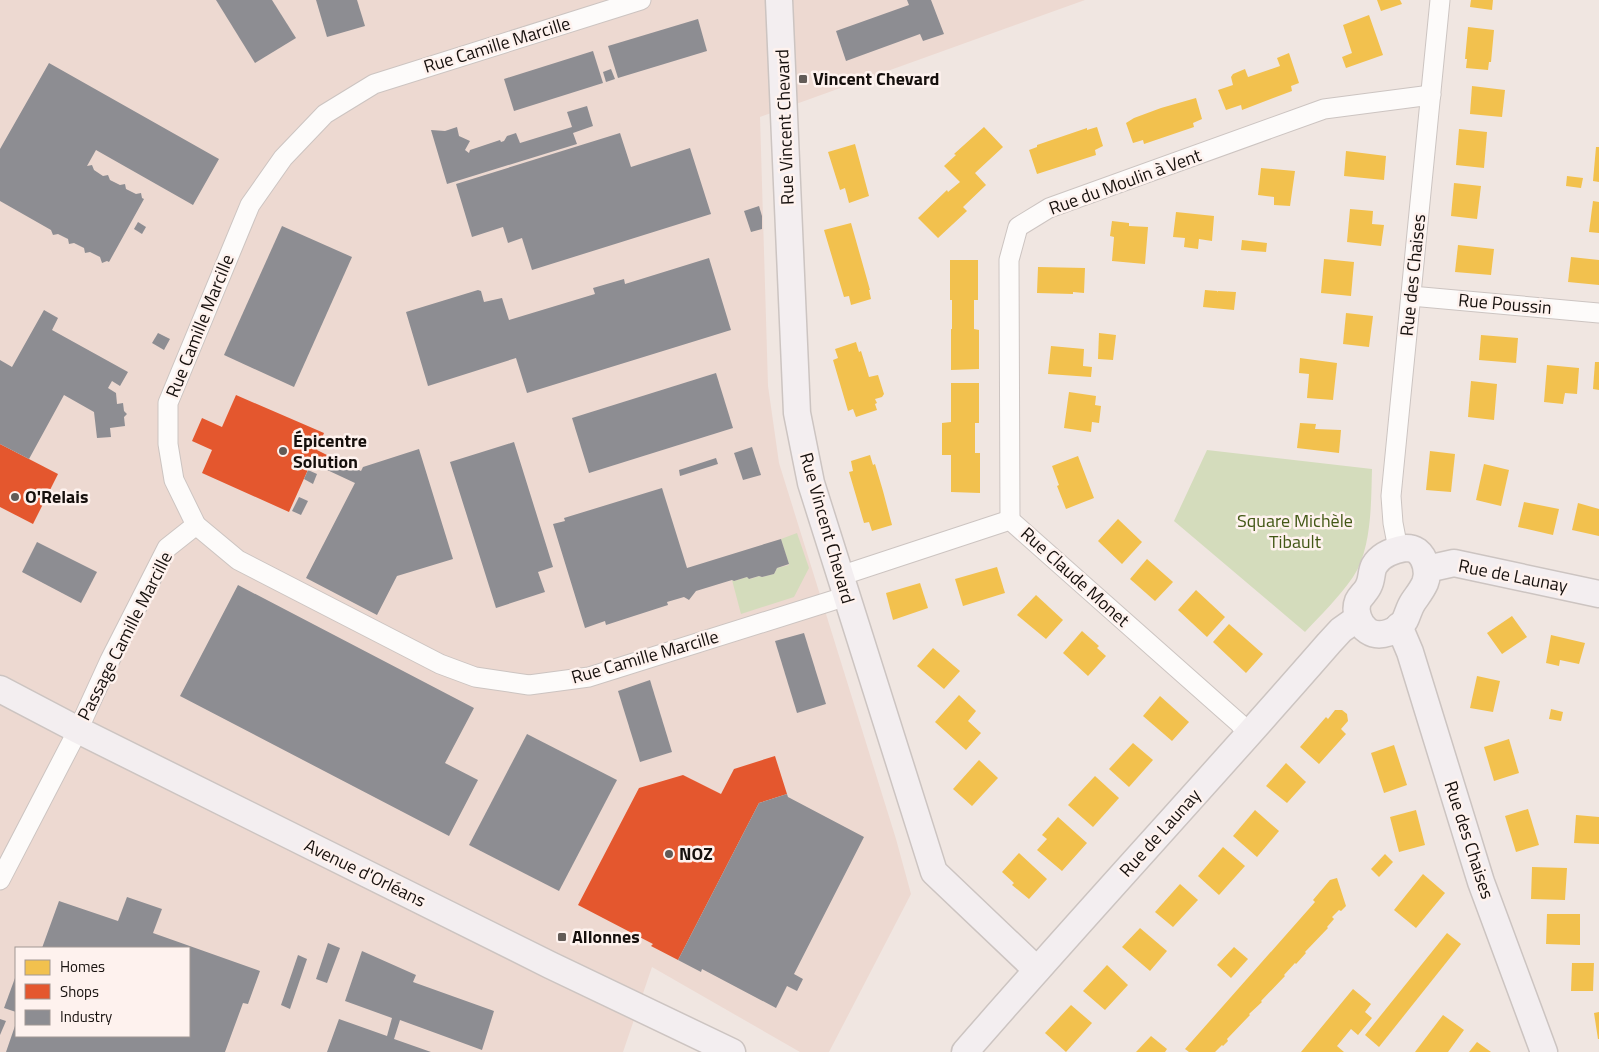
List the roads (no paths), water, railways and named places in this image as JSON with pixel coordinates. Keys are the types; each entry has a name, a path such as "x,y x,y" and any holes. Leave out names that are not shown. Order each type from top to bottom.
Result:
{"street":[{"name":"Rue Camille Marcille","path":"640,0 374,84 325,114 283,158 250,205 168,403 168,444 174,480 196,525 238,560 440,664 475,677 529,685 589,676 844,586"},
{"name":"Rue Vincent Chevard","path":"779,0 797,413 811,484 934,872 1036,970"},
{"name":"Rue des Chaises","path":"1398,549 1393,523 1391,496 1440,0"},
{"name":"Rue du Moulin à Vent","path":"1010,520 1009,260 1018,227 1049,208 1324,109 1430,95"},
{"name":"Rue Poussin","path":"1410,296 1599,313"},
{"name":"Rue Claude Monet","path":"844,586 1010,520 1239,723 1249,735"},
{"name":"Passage Camille Marcille","path":"0,880 78,730 110,660 167,548 196,525"},
{"path":"1398,549 1417,550 1423,558 1427,569 1426,581 1408,609 1404,622 1392,632 1377,634 1369,631 1360,623 1356,612 1358,600 1370,585 1374,567 1387,554 1398,549"},
{"name":"Rue de Launay","path":"1427,569 1454,563 1599,594"},
{"name":"Rue de Launay","path":"965,1052 1036,970 1342,630 1358,618"},
{"name":"Rue des Chaises","path":"1399,626 1410,652 1481,882 1544,1052"},
{"name":"Avenue d'Orléans","path":"0,689 78,730 550,965 732,1052"}],"place":[{"name":"Vincent Chevard","path":"803,79"},
{"name":"Épicentre Solution","path":"283,451"},
{"name":"O'Relais","path":"15,497"},
{"name":"NOZ","path":"669,854"},
{"name":"Allonnes","path":"562,937"}],"park label":[{"name":"Square Michèle Tibault","path":"1295,531"}]}
